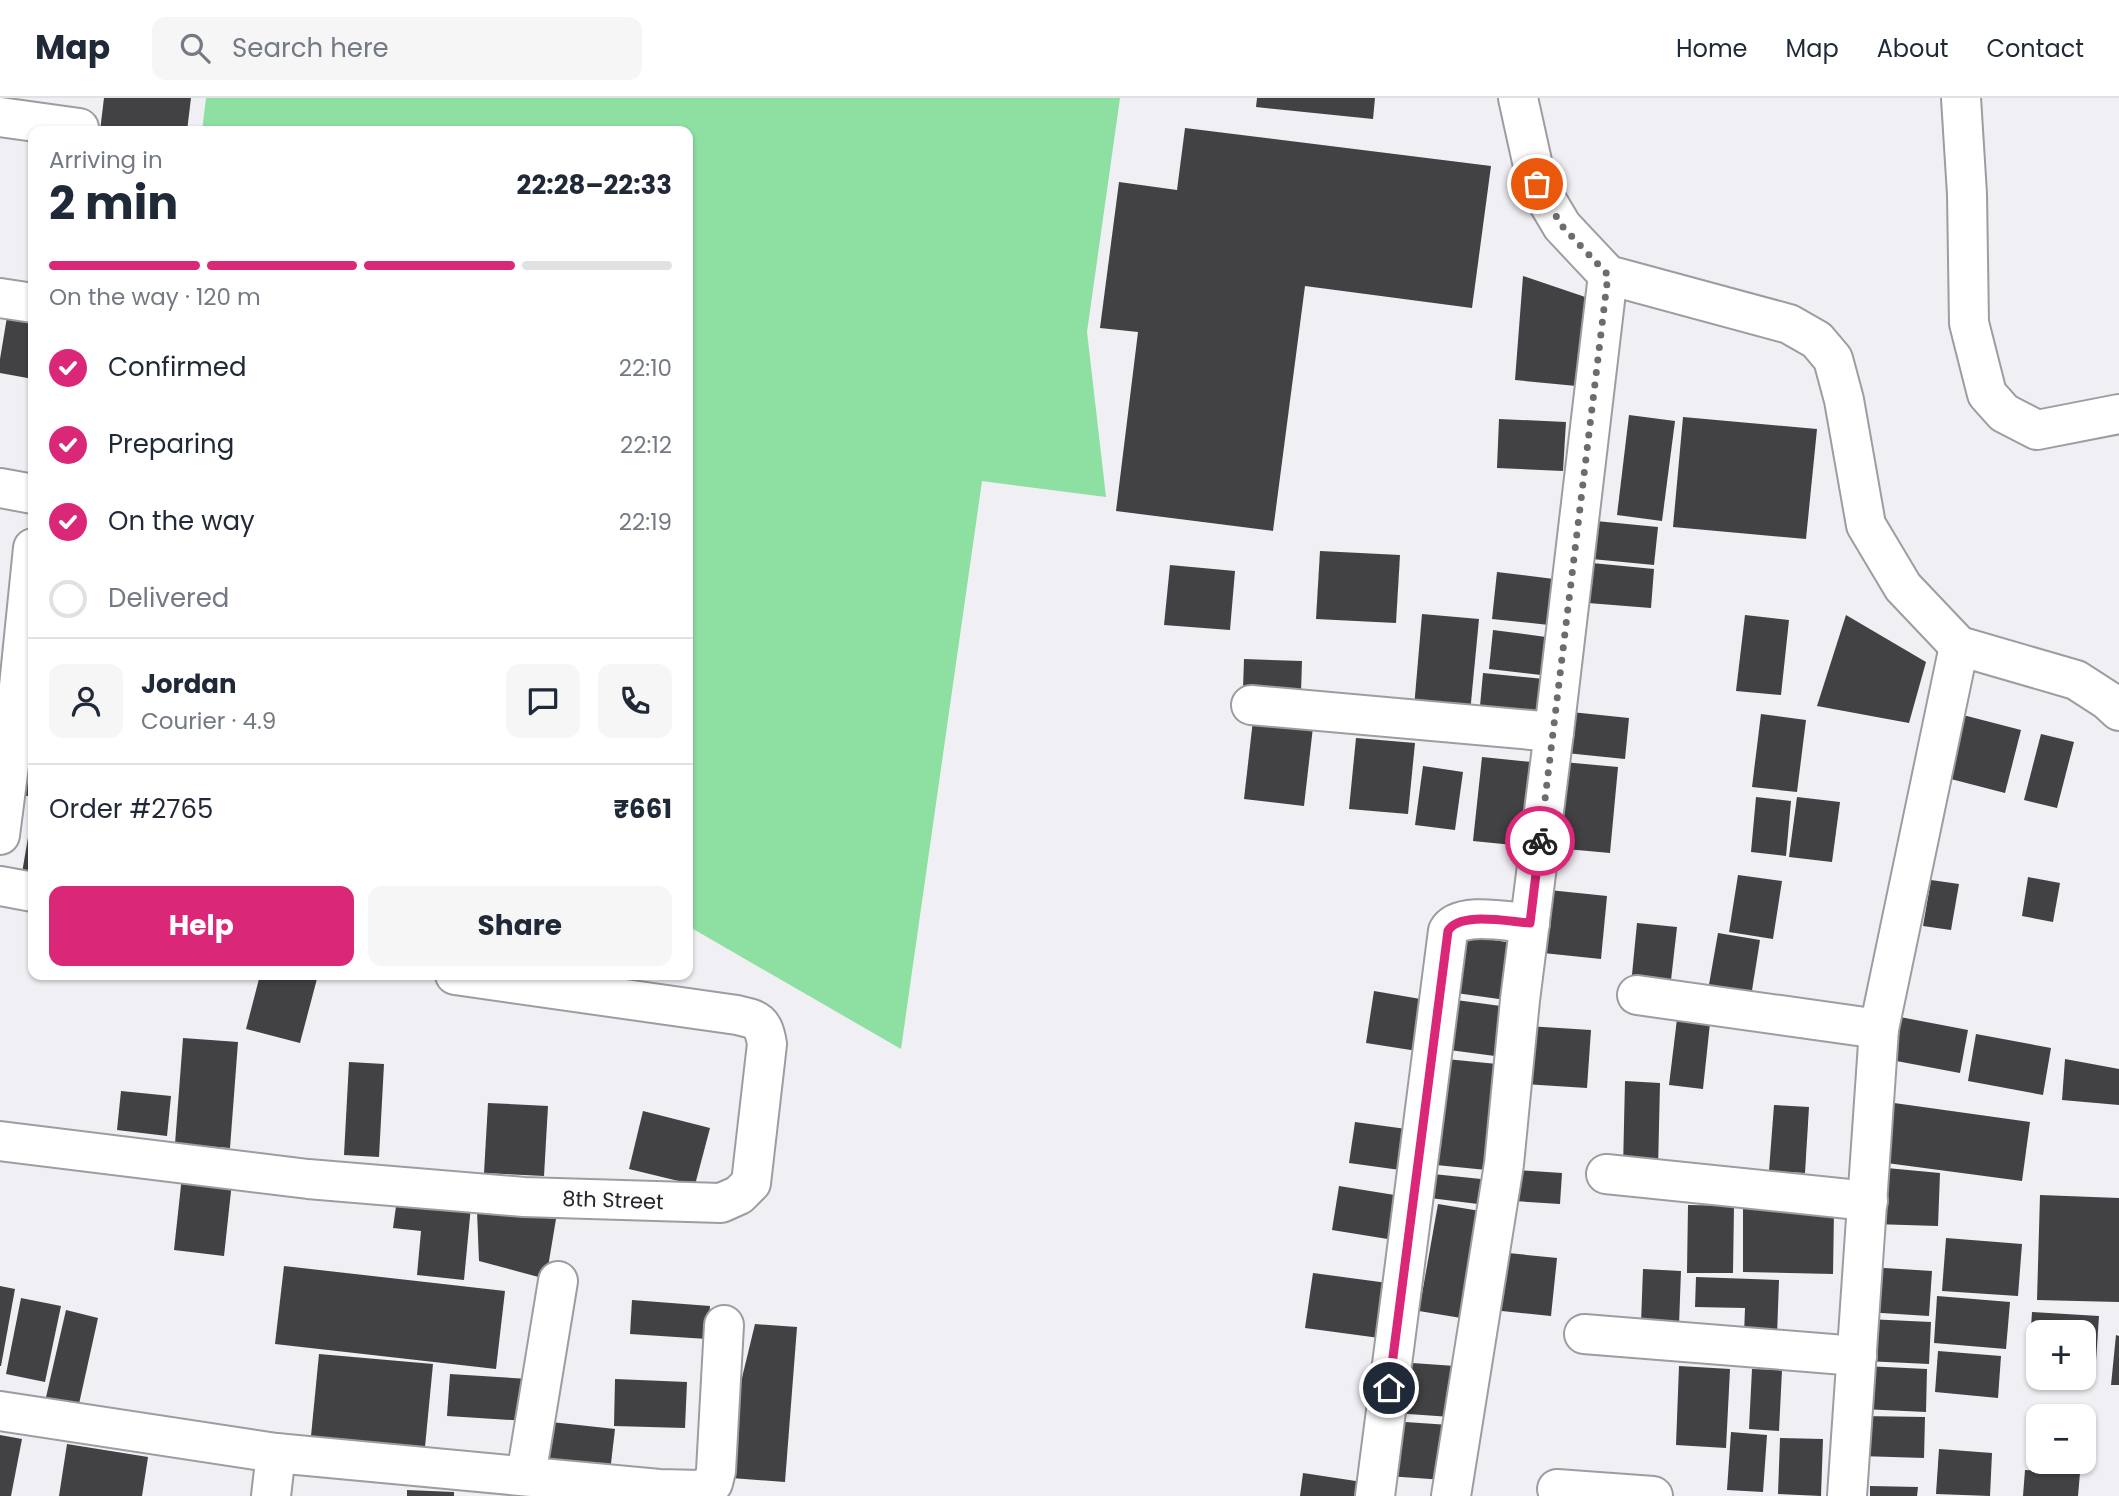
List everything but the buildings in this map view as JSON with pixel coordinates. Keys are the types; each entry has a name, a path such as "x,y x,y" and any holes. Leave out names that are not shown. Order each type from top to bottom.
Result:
{"street":[{"path":"1518,98 1537,184 1562,226 1608,275 1789,324 1817,340 1833,359 1844,400 1866,526 1902,587 1959,646 2076,680 2119,711"},
{"path":"1961,98 1967,194 1969,323 1987,394 2004,413 2037,430 2119,414"},
{"path":"0,117 80,119"},
{"path":"1451,1496 1504,1164 1530,923 1608,275"},
{"path":"0,298 28,302"},
{"path":"0,488 28,493"},
{"path":"0,835 9,694 28,578"},
{"path":"1847,1496 1880,1029 1959,646"},
{"path":"1251,705 1554,732"},
{"path":"0,886 28,891"},
{"path":"1375,1496 1448,931 1462,920 1530,923"},
{"name":"8th Street","path":"0,1141 308,1179 524,1197 721,1203 739,1195 751,1184 768,1044 761,1024 737,1015 490,980"},
{"path":"1637,995 1880,1029"},
{"path":"1606,1174 1868,1201"},
{"path":"526,1476 558,1281"},
{"path":"0,1412 276,1453 526,1476 659,1492 702,1490 713,1483 716,1471 724,1325"},
{"path":"1584,1334 1857,1356"},
{"path":"271,1496 276,1453"},
{"path":"1557,1489 1653,1496"}],"green space":[{"path":"206,98 1120,98 1087,332 1106,497 982,481 901,1049 693,929 693,126 203,126"}],"way so far":[{"path":"1537,184 1562,226 1608,275 1540,841"}],"route":[{"path":"1389,1388 1448,931 1462,920 1530,923 1540,841"}]}
